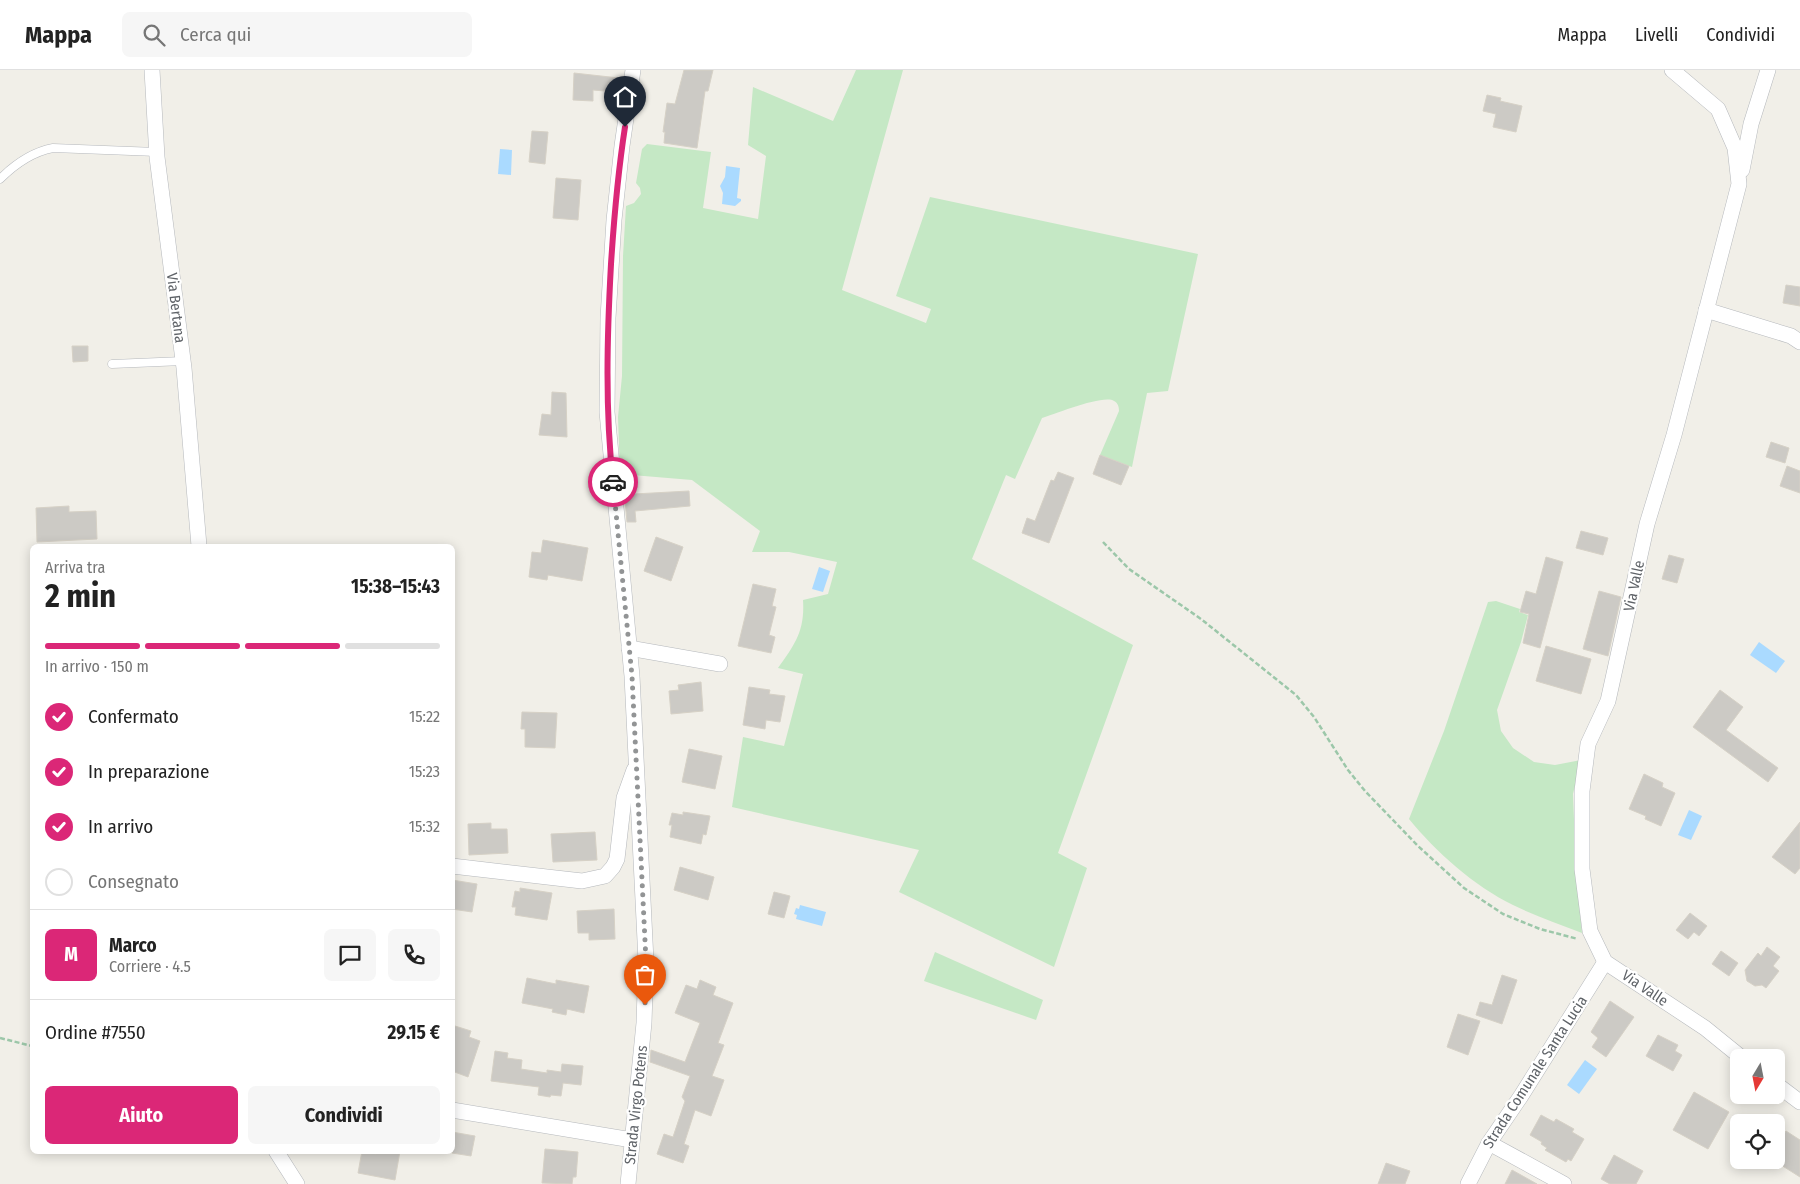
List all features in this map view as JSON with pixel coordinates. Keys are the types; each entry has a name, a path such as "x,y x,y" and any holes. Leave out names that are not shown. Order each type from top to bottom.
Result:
{"street":[{"name":"Via Bertana","path":"152,70 157,152 183,361 199,544"},
{"name":"Strada Virgo Potens","path":"628,1184 646,988 629,648 610,456 607,393 608,318 614,220 633,70"},
{"name":"Via Valle","path":"1672,70 1718,108 1735,148 1739,184 1674,435 1647,524 1608,701 1588,744 1582,791 1582,868 1590,931 1605,962 1632,978 1705,1028 1731,1049"},
{"path":"1739,184 1751,124 1768,70"},
{"path":"1706,310 1791,336 1800,342"},
{"path":"629,648 720,664"},
{"path":"455,866 582,882 605,876 613,867 619,851 624,798 636,764"},
{"name":"Strada Comunale Santa Lucia","path":"1468,1184 1489,1143 1521,1096 1605,962"},
{"path":"1785,1091 1800,1102"},
{"path":"455,1110 632,1140"},
{"path":"1489,1143 1564,1184"},
{"path":"278,1154 297,1184"}],"lane":[{"path":"0,179 22,160 53,148 157,152"},
{"path":"112,364 183,361"}],"path":[{"path":"1103,542 1130,569 1201,620 1296,695 1314,717 1348,770 1365,792 1418,846 1464,888 1502,914 1540,929 1579,940"},
{"path":"0,1038 30,1046"}],"green space":[{"path":"856,70 903,70 842,290 926,323 931,309 896,296 930,197 1198,254 1168,391 1147,393 1132,467 1100,455 1119,411 1118,405 1114,401 1100,400 1090,402 1042,418 1015,479 1006,475 972,559 1133,645 1058,853 1087,868 1054,967 899,892 919,850 732,807 743,737 784,746 803,674 778,668 798,637 802,620 803,600 828,594 837,562 789,552 752,552 760,531 692,480 620,474 618,417 622,376 623,256 626,206 634,203 641,194 640,188 636,183 642,149 647,144 711,152 703,208 758,219 766,156 748,145 753,87 833,121"},
{"path":"1496,601 1520,609 1519,612 1528,615 1521,642 1497,710 1501,731 1513,748 1534,762 1555,765 1581,760 1573,794 1576,870 1582,933 1521,909 1484,888 1443,856 1409,819 1444,731 1488,602"},
{"path":"935,952 1043,1000 1036,1020 924,981"}],"water":[{"path":"500,149 512,150 511,175 498,174"},
{"path":"726,166 740,168 737,198 741,199 741,201 735,206 722,204 723,193 720,186 725,177"},
{"path":"819,567 830,571 823,592 812,589"},
{"path":"1759,642 1785,661 1776,673 1750,655"},
{"path":"1689,810 1702,816 1691,840 1678,835"},
{"path":"800,905 826,912 822,926 796,919 797,915 794,914 796,908 799,909"},
{"path":"1585,1060 1597,1069 1579,1094 1567,1085"}],"building":[{"path":"684,70 713,70 708,91 705,91 697,148 664,143 665,132 663,132 667,103 675,104"},
{"path":"574,73 619,78 617,92 593,90 593,101 573,100"},
{"path":"1487,95 1501,98 1500,101 1522,106 1516,132 1493,127 1496,114 1483,111"},
{"path":"532,131 548,132 545,164 529,162"},
{"path":"556,178 581,180 578,220 553,218"},
{"path":"1786,285 1800,287 1800,306 1783,303"},
{"path":"72,346 88,346 88,361 73,362"},
{"path":"552,392 566,393 567,437 539,435 542,414 551,415"},
{"path":"1771,442 1789,448 1785,463 1766,457"},
{"path":"1100,455 1129,466 1121,485 1093,474"},
{"path":"1787,466 1800,471 1800,493 1780,486"},
{"path":"1058,472 1074,478 1049,543 1022,533 1027,518 1035,521 1051,480 1054,481"},
{"path":"634,489 634,494 689,491 690,506 635,511 636,522 627,522 624,490"},
{"path":"69,506 69,512 96,511 97,539 37,542 36,508"},
{"path":"1581,531 1608,538 1603,555 1576,548"},
{"path":"656,537 683,547 671,581 644,571"},
{"path":"543,540 588,548 582,581 548,575 547,580 529,577 532,552 541,553"},
{"path":"1669,555 1684,559 1677,583 1662,579"},
{"path":"1546,557 1563,562 1540,648 1523,643 1529,614 1520,612 1526,591 1536,594"},
{"path":"753,584 776,589 772,606 776,607 769,635 775,637 771,653 738,646"},
{"path":"1599,591 1621,597 1608,656 1583,649"},
{"path":"1546,646 1591,659 1581,694 1536,681"},
{"path":"701,682 703,711 671,714 669,691 679,690 678,685"},
{"path":"749,687 770,690 769,694 785,696 780,722 766,720 765,729 743,725"},
{"path":"1720,690 1743,707 1726,730 1778,768 1768,782 1693,727"},
{"path":"522,712 557,713 555,748 525,747 525,729 521,729"},
{"path":"689,749 722,756 715,789 682,782"},
{"path":"1644,774 1663,783 1662,787 1675,793 1661,826 1645,819 1646,816 1629,809"},
{"path":"683,812 710,816 706,835 703,834 701,844 670,837 672,825 669,825 672,813 683,815"},
{"path":"1800,822 1800,868 1795,874 1772,857"},
{"path":"491,823 491,829 507,829 508,853 469,855 468,824"},
{"path":"595,832 597,860 553,862 551,834"},
{"path":"680,867 714,877 708,900 674,890"},
{"path":"455,880 477,884 472,912 455,909"},
{"path":"520,888 552,893 547,920 515,915 516,907 512,907 515,891 520,892"},
{"path":"774,892 790,896 784,918 768,914"},
{"path":"614,909 615,939 589,940 589,933 578,933 577,911"},
{"path":"1690,913 1707,926 1699,936 1694,932 1688,939 1676,930"},
{"path":"1767,947 1780,957 1773,966 1779,971 1766,988 1762,985 1755,986 1747,981 1745,970 1758,953 1761,956"},
{"path":"1721,951 1738,963 1729,976 1712,964"},
{"path":"1502,975 1517,980 1502,1024 1476,1015 1480,1002 1492,1005"},
{"path":"527,978 556,984 556,980 589,986 584,1013 567,1009 566,1015 552,1012 553,1009 522,1003"},
{"path":"700,980 716,987 713,995 733,1003 718,1043 724,1045 712,1076 724,1080 711,1116 695,1110 684,1144 689,1146 683,1163 657,1154 664,1134 673,1137 685,1101 682,1097 690,1076 650,1062 651,1050 685,1062 700,1023 675,1013 686,985 697,989"},
{"path":"1610,1001 1634,1017 1606,1057 1592,1047 1598,1038 1591,1032"},
{"path":"1458,1014 1480,1021 1468,1055 1447,1047"},
{"path":"455,1026 471,1031 469,1037 480,1041 468,1077 455,1072"},
{"path":"1658,1035 1678,1045 1675,1051 1682,1055 1673,1071 1646,1056"},
{"path":"495,1051 508,1053 507,1058 522,1060 521,1069 547,1073 547,1070 561,1072 562,1064 583,1066 581,1085 563,1083 561,1096 551,1095 550,1097 538,1095 539,1087 491,1081"},
{"path":"1694,1092 1729,1112 1708,1149 1673,1130"},
{"path":"1541,1115 1554,1122 1556,1119 1574,1129 1572,1132 1584,1139 1571,1161 1568,1159 1566,1162 1545,1150 1547,1148 1541,1144 1542,1142 1530,1135"},
{"path":"1786,1131 1800,1140 1800,1177 1785,1168"},
{"path":"455,1133 475,1136 471,1156 455,1153"},
{"path":"545,1149 578,1152 576,1177 573,1177 572,1184 542,1183"},
{"path":"361,1154 399,1154 395,1180 358,1173"},
{"path":"1614,1155 1643,1171 1636,1184 1610,1184 1601,1179"},
{"path":"1386,1163 1410,1171 1405,1184 1378,1184"},
{"path":"1512,1170 1537,1184 1505,1184"}],"way so far":[{"path":"613,482 632,676 646,961 645,1005"}],"route":[{"path":"613,482 607,412 608,318 614,220 625,127"}]}
